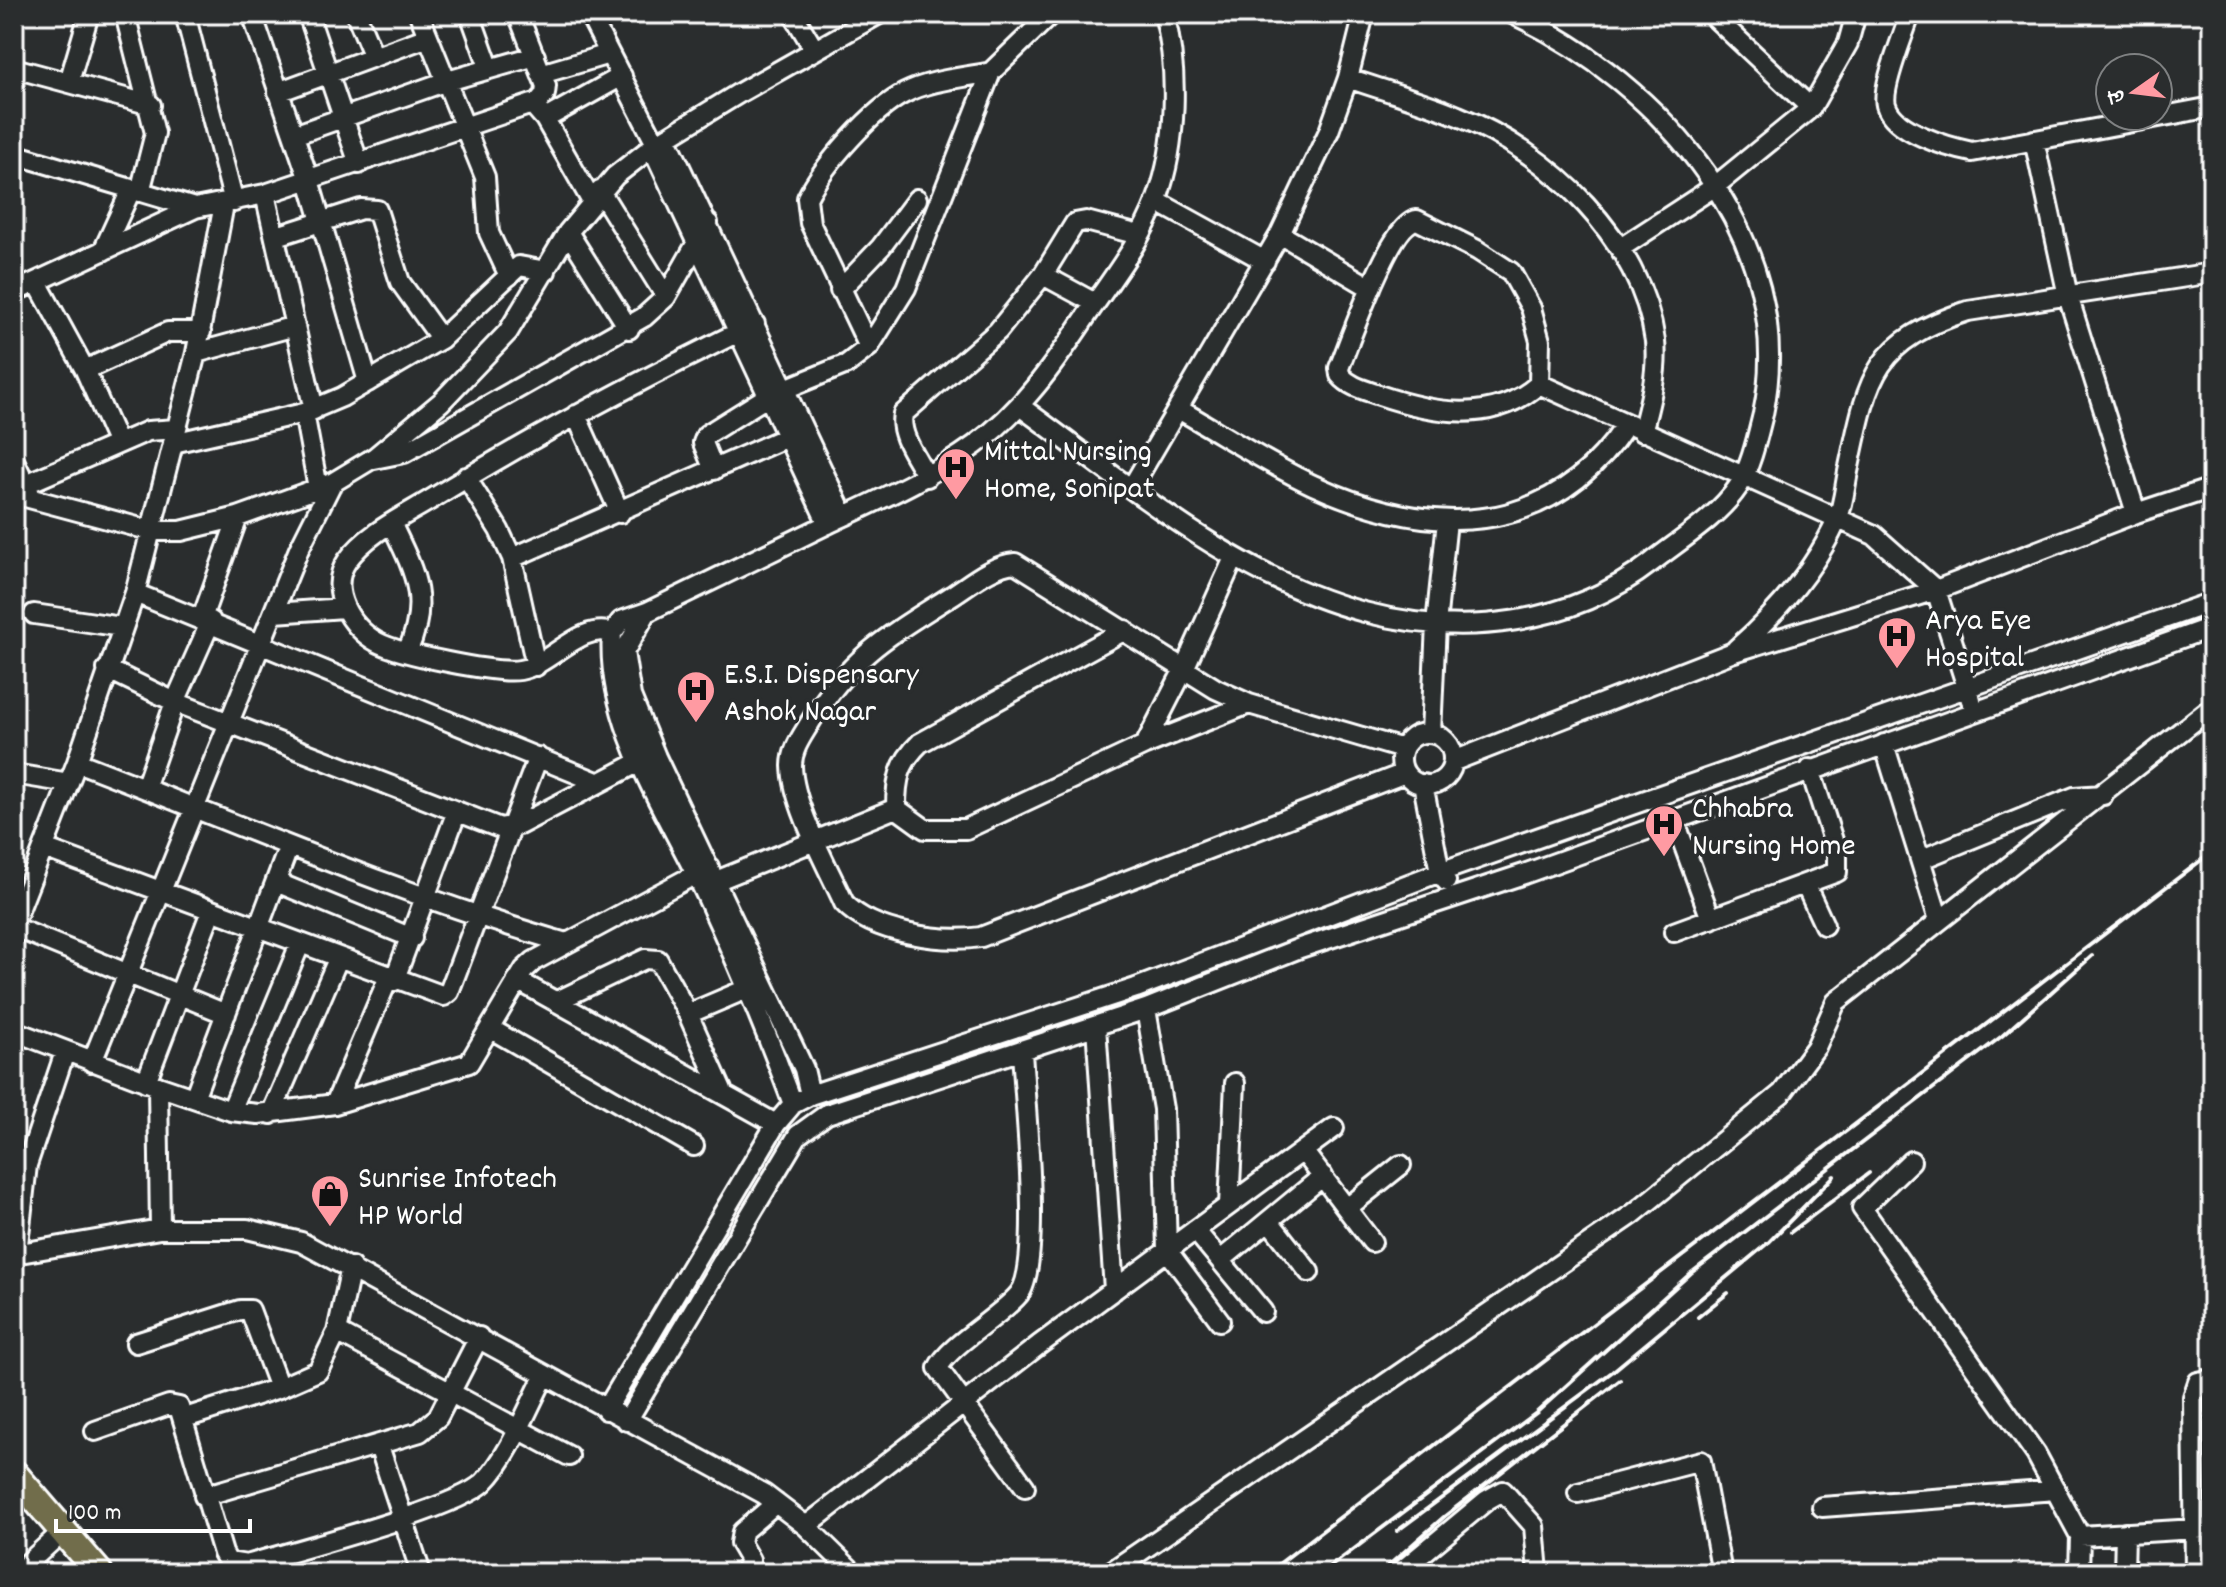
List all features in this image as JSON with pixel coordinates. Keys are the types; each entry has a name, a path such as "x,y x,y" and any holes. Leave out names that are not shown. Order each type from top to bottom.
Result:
{"highway":[{"path":"14,1474 99,1573"}],"street":[{"path":"69,82 89,14"},
{"path":"103,251 136,191 155,144 151,105 125,14"},
{"path":"185,14 229,203 196,353 135,593 44,848 21,884 14,925 128,976 226,1014"},
{"path":"252,14 309,180 368,382"},
{"path":"308,14 359,164"},
{"path":"356,14 374,57"},
{"path":"419,14 462,129 485,177 489,233 509,276"},
{"path":"470,14 489,67"},
{"path":"518,14 545,90 540,112"},
{"path":"589,14 658,143 708,223 747,328 836,520"},
{"path":"793,14 814,49"},
{"path":"24,492 152,531 199,529 325,486 370,460 441,402 508,332 568,232 596,196 658,143 814,49 879,14"},
{"path":"714,470 703,439 777,392 847,364 869,347 906,288 991,72 1051,14"},
{"path":"612,633 631,615 647,612 927,477 976,444 1021,407 1095,303 1139,235 1156,201 1167,164 1172,107 1172,66 1164,14"},
{"path":"1132,487 1180,410 1280,234 1329,131 1348,78 1364,14"},
{"path":"1021,407 1234,558 1285,585 1330,603 1368,613 1436,624 1535,619 1625,583 1721,505 1738,487 1756,444 1770,382 1768,321 1749,248 1683,141 1626,85 1547,22 1513,14"},
{"path":"1711,14 1811,108"},
{"path":"1622,247 1714,187 1811,108 1848,43 1856,14"},
{"path":"1910,14 1887,86 1886,104 1894,118 1944,146 1972,152 2212,107"},
{"path":"278,92 428,37"},
{"path":"541,74 609,54"},
{"path":"294,135 489,67 535,56"},
{"path":"14,68 151,105"},
{"path":"869,347 810,223 807,198 813,186 853,138 897,98 922,86 991,72"},
{"path":"540,112 622,76"},
{"path":"1180,410 1311,484 1377,508 1447,521 1497,517 1532,508 1594,467 1634,428 1654,387 1655,342 1644,294 1622,247 1585,203 1518,147 1460,116 1348,78"},
{"path":"118,444 85,370 21,286 195,208 265,194 462,129 526,104 540,112 666,297"},
{"path":"2034,140 2068,296 2136,513"},
{"path":"658,143 697,243 747,328"},
{"path":"14,154 195,208"},
{"path":"92,1062 325,486 277,236 265,194"},
{"path":"840,290 881,247 917,199"},
{"path":"1156,201 1209,227 1265,261"},
{"path":"277,236 361,209 377,210 400,282 441,339"},
{"path":"927,477 905,435 901,424 903,414 998,331 1043,275 1075,223 1086,221 1139,235"},
{"path":"1410,221 1427,222 1477,250 1511,272 1531,308 1540,341 1539,384 1522,399 1463,414 1415,408 1353,385 1340,375 1339,368 1371,288 1402,227 1410,221"},
{"path":"370,460 404,453 629,329 666,297 708,223"},
{"path":"568,232 629,329"},
{"path":"1280,234 1371,288"},
{"path":"24,492 154,429 174,436 309,412 441,339 524,265 546,271"},
{"path":"1731,653 1759,629 1801,581 1838,518 1862,404 1884,356 1902,339 1930,323 1968,311 2212,273"},
{"path":"1043,275 1095,303"},
{"path":"196,353 295,326"},
{"path":"612,633 602,630 587,634 536,666 508,671 407,652 378,643 356,626 344,608 340,578 345,564 391,523 576,415 747,328"},
{"path":"85,370 168,332 201,332"},
{"path":"1539,384 1874,535 1936,590 1974,710"},
{"path":"576,415 620,513"},
{"path":"512,558 620,513 796,432"},
{"path":"14,460 24,492"},
{"path":"466,477 512,558 536,666"},
{"path":"1454,761 1446,740 1431,733 1415,737 1403,749 1408,779 1423,784 1443,777 1454,761 1731,653 1936,590 2136,513 2212,488"},
{"path":"145,788 207,620 238,517"},
{"path":"1431,733 1436,624 1447,521"},
{"path":"391,523 419,591 416,632 407,652"},
{"path":"1145,745 1183,671 1234,558"},
{"path":"1403,749 1249,704 1183,671 1125,630 1015,563 992,570 876,643 832,686 795,748 793,778 844,903 853,913 865,920 926,937 961,940 995,932 1405,773"},
{"path":"135,593 597,782"},
{"path":"606,1410 776,1124 802,1099 1136,988 1440,872 2212,602"},
{"path":"275,613 344,608"},
{"path":"647,612 624,652 631,696 749,988 802,1099"},
{"path":"34,614 122,627"},
{"path":"627,1421 766,1185 807,1127 827,1114 1146,1009 1300,948 1455,894 1524,874 2212,627"},
{"path":"896,808 896,781 902,765 920,743 1125,630"},
{"path":"612,633 616,687 641,761 706,877 804,1069 802,1099"},
{"path":"107,669 230,724 509,828 641,761"},
{"path":"896,808 925,829 966,829 1145,745 1249,704"},
{"path":"1109,1573 1633,1214 1782,1093 1816,1047 1836,1002 2212,707"},
{"path":"1884,744 1939,920"},
{"path":"44,848 391,980 438,996 447,995 538,757"},
{"path":"77,762 289,846 566,943"},
{"path":"1674,932 1806,886 1837,872 1838,863 1810,769"},
{"path":"14,774 69,783"},
{"path":"1423,784 1440,872 1455,894"},
{"path":"1922,859 2074,797 2103,795"},
{"path":"14,1031 231,1111 271,1114 335,1104 469,1063 517,980 534,961 566,943 706,877 817,840 896,808"},
{"path":"335,1104 412,938 457,811"},
{"path":"1674,819 1711,919"},
{"path":"194,1098 289,846"},
{"path":"276,882 412,938"},
{"path":"1806,886 1824,925"},
{"path":"160,1229 152,1084 179,995 211,911"},
{"path":"231,1111 300,944"},
{"path":"557,1001 652,958 664,965 722,1090"},
{"path":"271,1114 338,959"},
{"path":"517,980 722,1090 776,1124"},
{"path":"688,1014 749,988"},
{"path":"1146,1009 1163,1109 1167,1250 1220,1321"},
{"path":"1096,1026 1114,1290"},
{"path":"491,1029 694,1146"},
{"path":"1022,1051 1030,1257 1018,1296 940,1363 939,1374 1025,1487"},
{"path":"65,1052 27,1165 16,1253 160,1229 247,1229 301,1242 479,1337 776,1503 806,1526 854,1573"},
{"path":"1229,1205 1235,1083"},
{"path":"806,1526 1167,1250 1334,1128"},
{"path":"1303,1151 1372,1242"},
{"path":"1911,1161 1862,1208 2036,1454 2080,1536 2079,1573"},
{"path":"1347,1208 1401,1165"},
{"path":"1222,1259 1323,1176"},
{"path":"1269,1221 1309,1272"},
{"path":"1195,1230 1263,1312"},
{"path":"185,1418 279,1388 318,1371 337,1332 351,1267"},
{"path":"136,1343 240,1310 250,1310 255,1316 279,1388"},
{"path":"337,1332 569,1456"},
{"path":"204,1496 379,1446 428,1427 451,1395 479,1337"},
{"path":"95,1431 169,1405 179,1407 185,1418 204,1496 223,1553 228,1562 247,1565 401,1518 463,1496 483,1484 545,1375"},
{"path":"2195,1573 2204,1528 2193,1397 2198,1382 2212,1379"},
{"path":"379,1446 421,1573"},
{"path":"1578,1493 1695,1459 1701,1461 1722,1573"},
{"path":"1822,1507 2056,1490"},
{"path":"1399,1573 1487,1500 1503,1491 1534,1526 1538,1573"},
{"path":"744,1573 750,1560 740,1543 742,1532 776,1503"},
{"path":"2080,1536 2204,1528"},
{"path":"24,1564 63,1531"},
{"path":"2124,1573 2125,1533"}],"railway":[{"path":"1267,1573 2212,852"},
{"path":"1322,1573 1536,1413 1691,1273 2002,1036 2092,956"},
{"path":"1791,1232 1869,1173"},
{"path":"1397,1531 1612,1372 1769,1242 1834,1176"},
{"path":"1698,1317 1728,1293"},
{"path":"1380,1573 1445,1516 1620,1380"}],"place":[{"name":"Mittal Nursing Home, Sonipat","path":"956,501"},
{"name":"Arya Eye Hospital","path":"1897,670"},
{"name":"E.S.I. Dispensary Ashok Nagar","path":"696,724"},
{"name":"Chhabra Nursing Home","path":"1664,858"},
{"name":"Sunrise Infotech HP World","path":"330,1228"}]}
